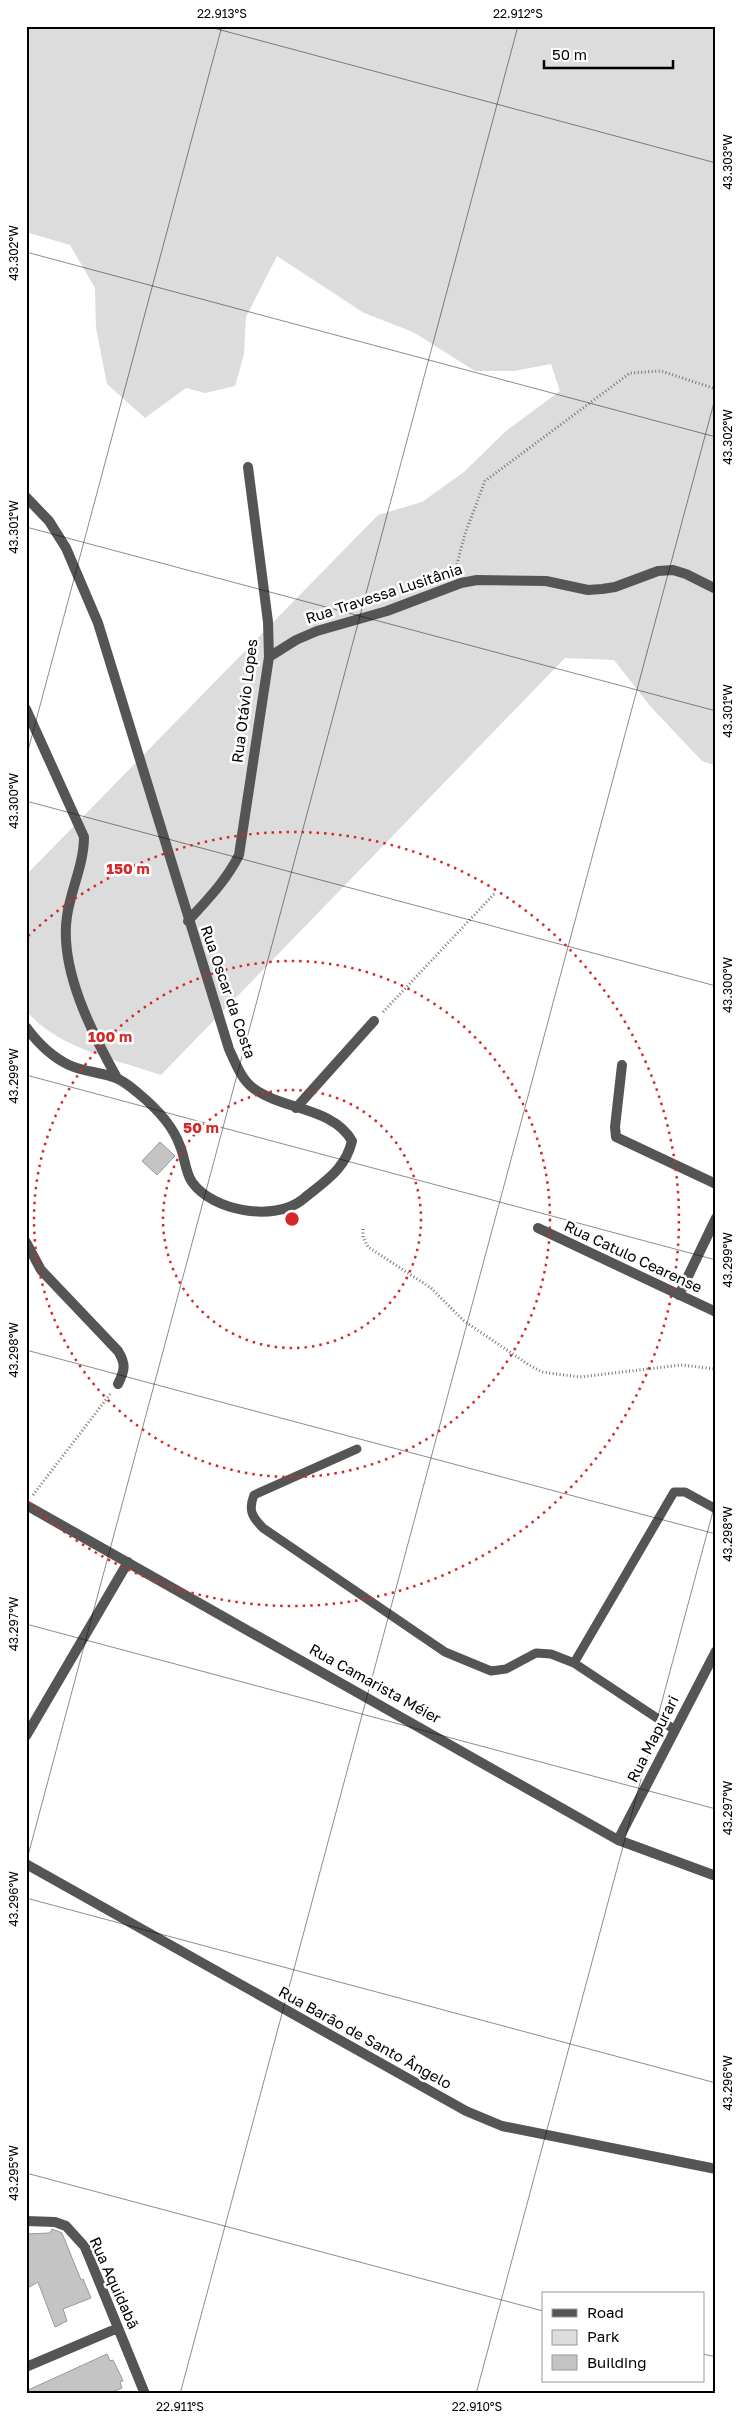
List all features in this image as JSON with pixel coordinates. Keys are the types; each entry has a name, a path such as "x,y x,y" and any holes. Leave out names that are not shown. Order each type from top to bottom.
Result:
{"street":[{"name":"Rua Otávio Lopes","path":"188,921 219,888 239,855 269,657 268,622 248,467"},
{"name":"Rua Oscar da Costa","path":"26,497 49,521 66,548 98,623 188,921 229,1049 240,1072 251,1087 270,1098 329,1119 346,1129 352,1141 348,1157 335,1173 298,1203 275,1211 261,1213 228,1206 197,1188 188,1174 181,1146 174,1132 150,1104 117,1078 68,1064 45,1048 26,1027"},
{"name":"Rua Travessa Lusitânia","path":"269,657 296,640 317,631 387,611 451,586 484,580 546,582 588,590 615,587 658,571 673,570 686,574 716,589"},
{"path":"26,709 84,837 82,860 67,918 68,945 73,977 82,1010 93,1035 117,1078"},
{"path":"296,1108 374,1021"},
{"path":"622,1065 615,1127 616,1137 716,1184"},
{"path":"679,1295 716,1218"},
{"name":"Rua Catulo Cearense","path":"538,1228 716,1312"},
{"path":"26,1242 41,1270 118,1351 125,1362 124,1371 118,1384"},
{"name":"Rua Camarista Méier","path":"26,1505 618,1840 716,1876"},
{"path":"26,1736 128,1562"},
{"name":"Rua Mapurari","path":"618,1840 716,1651"},
{"name":"Rua Barão de Santo Ângelo","path":"26,1864 466,2111 486,2120 519,2129 716,2169"},
{"name":"Rua Aquidabã","path":"26,2221 55,2222 66,2226 76,2234 85,2247 146,2394"},
{"path":"26,2367 118,2328"}],"lane":[{"path":"357,1449 254,1495 250,1505 252,1517 263,1528 445,1652 492,1671 506,1669 536,1653 551,1654 574,1664 675,1730"},
{"path":"574,1664 674,1492 685,1492 716,1509"}],"path":[{"path":"451,586 465,534 485,481 599,396 630,374 650,370 672,373 716,390"},
{"path":"374,1021 495,893"},
{"path":"363,1229 363,1237 368,1247 431,1288 464,1321 528,1365 542,1372 580,1377 681,1365 716,1369"},
{"path":"32,1496 118,1384"}],"green space":[{"path":"26,26 716,26 716,766 702,761 650,706 614,660 565,658 161,1075 107,1058 71,1044 40,1024 26,1011 26,875 378,515 422,502 464,472 506,431 560,391 551,364 514,371 475,371 413,332 364,313 277,256 246,317 244,354 235,386 205,393 186,388 145,418 107,384 96,328 95,288 70,245 26,232"}],"building":[{"path":"160,1142 175,1156 157,1175 142,1161"},
{"path":"52,2229 62,2233 81,2280 83,2279 91,2298 63,2309 67,2321 55,2327 38,2282 26,2289 26,2234 50,2233"},
{"path":"107,2354 110,2361 113,2360 123,2381 120,2382 122,2388 108,2394 26,2394 26,2391"}]}
